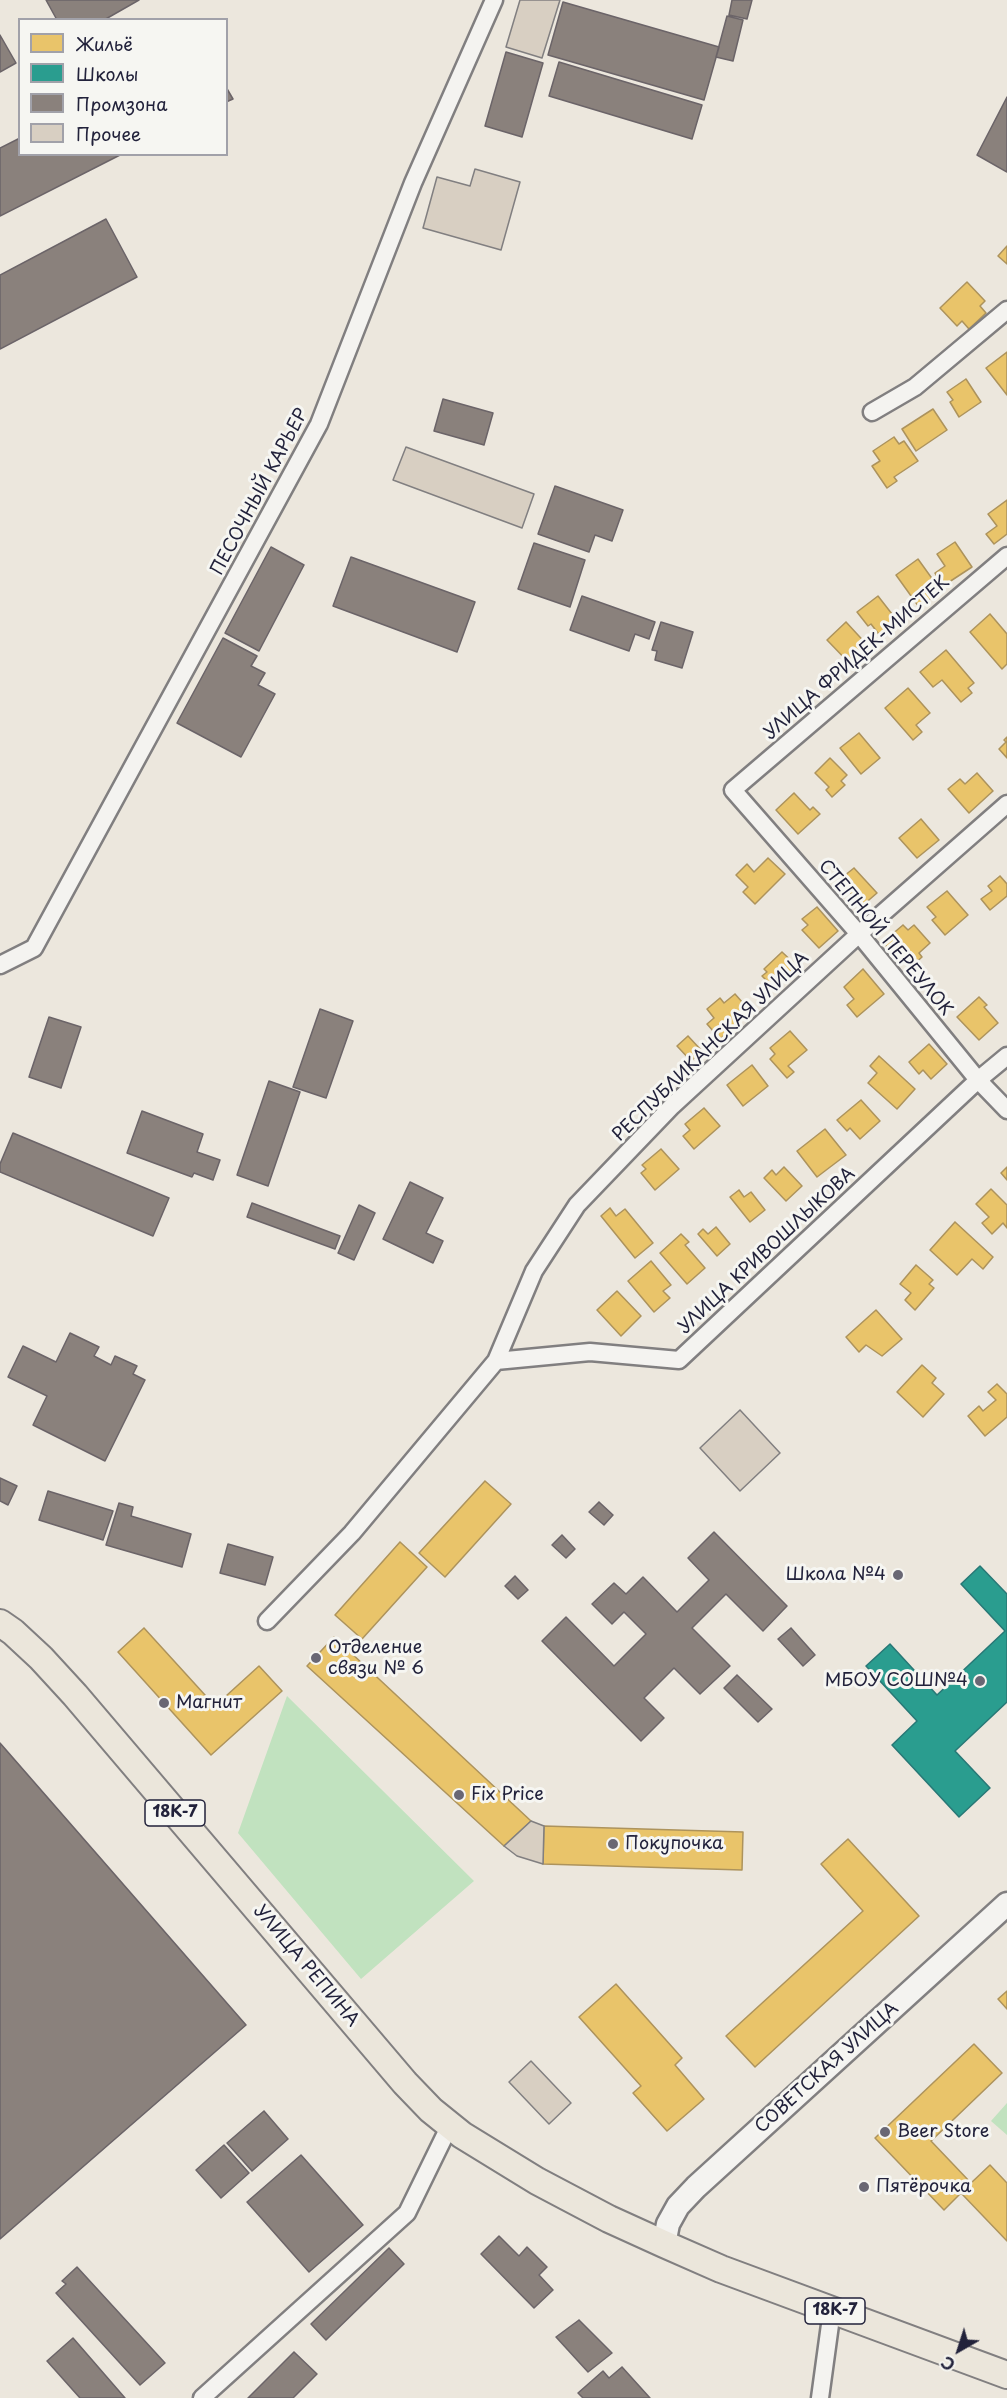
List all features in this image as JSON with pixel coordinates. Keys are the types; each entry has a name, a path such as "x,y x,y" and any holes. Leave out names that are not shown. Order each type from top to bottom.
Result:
{"main road":[{"name":"УЛИЦА РЕПИНА","path":"0,1623 14,1632 75,1695 405,2083 431,2110 497,2157 537,2181 609,2219 664,2244"},
{"name":"СОВЕТСКАЯ УЛИЦА","path":"664,2244 668,2224 678,2206 696,2187 1007,1904"},
{"name":"18К-7","path":"664,2244 721,2269 1007,2375"}],"street":[{"name":"ПЕСОЧНЫЙ КАРЬЕР","path":"0,965 34,948 320,424 413,183 494,0"},
{"path":"872,412 915,387 1007,310"},
{"name":"УЛИЦА ФРИДЕК-МИСТЕК","path":"733,790 1007,556"},
{"name":"СТЕПНОЙ ПЕРЕУЛОК","path":"733,790 859,934 978,1080 1007,1110"},
{"name":"РЕСПУБЛИКАНСКАЯ УЛИЦА","path":"496,1361 534,1271 577,1205 672,1106 859,934 1007,804"},
{"name":"УЛИЦА КРИВОШЛЫКОВА","path":"496,1361 590,1352 679,1360 978,1080 1007,1056"},
{"path":"267,1621 352,1533 496,1361"},
{"path":"202,2398 407,2213 450,2125"},
{"path":"820,2398 832,2310"}],"green space":[{"path":"287,1696 474,1881 361,1979 238,1833"},
{"path":"1007,2103 1007,2135 991,2121"}],"building: Жильё":[{"path":"1007,246 1007,264 998,256"},
{"path":"967,282 985,301 980,306 986,313 969,329 962,321 957,326 940,308"},
{"path":"1007,352 1007,395 986,368"},
{"path":"966,379 981,402 959,417 950,402 953,400 947,392"},
{"path":"933,409 947,430 916,451 902,429"},
{"path":"894,437 899,444 904,441 918,461 894,477 897,481 887,488 872,466 880,461 873,451"},
{"path":"1007,500 1007,534 994,544 986,534 997,526 988,514"},
{"path":"955,542 972,567 943,586 935,573 945,566 937,554"},
{"path":"918,559 941,591 919,607 896,575"},
{"path":"878,596 899,623 881,637 857,612"},
{"path":"990,614 1007,634 1007,664 1002,669 970,632"},
{"path":"846,622 870,648 852,666 827,640"},
{"path":"946,650 974,683 968,688 972,693 961,702 942,680 933,687 920,672"},
{"path":"908,688 930,713 916,725 922,732 913,740 885,708"},
{"path":"859,733 880,758 861,774 840,748"},
{"path":"1007,737 1007,758 999,749 1006,742 1004,740"},
{"path":"830,758 847,775 841,781 845,785 832,797 826,790 829,787 815,773"},
{"path":"977,773 993,791 969,813 948,789 960,779 965,784"},
{"path":"794,793 810,810 813,807 820,814 798,834 776,810"},
{"path":"921,819 939,840 917,858 899,838"},
{"path":"768,858 785,874 755,904 743,892 748,887 736,875 747,864 754,872"},
{"path":"854,868 877,893 862,906 839,880"},
{"path":"1000,876 1007,884 1007,896 990,910 981,899 992,891 988,886"},
{"path":"947,891 968,915 945,935 932,920 936,917 927,907"},
{"path":"817,907 838,931 819,948 802,930 808,925 802,919"},
{"path":"903,925 908,930 914,925 930,943 919,953 922,957 911,967 892,944 888,948 883,942"},
{"path":"782,952 797,966 778,984 775,981 771,985 762,976 767,972 764,969"},
{"path":"863,969 884,994 857,1017 847,1005 854,999 844,987"},
{"path":"735,994 751,1012 720,1039 707,1024 714,1018 707,1009 720,998 724,1003"},
{"path":"979,997 987,1005 984,1007 998,1023 979,1040 957,1017"},
{"path":"790,1031 807,1050 788,1066 794,1072 787,1078 770,1059 775,1054 770,1048"},
{"path":"688,1036 702,1051 691,1061 677,1046"},
{"path":"929,1044 947,1064 931,1079 923,1070 919,1074 909,1062"},
{"path":"879,1056 915,1089 897,1109 868,1083 877,1073 870,1066"},
{"path":"752,1065 768,1086 743,1106 727,1085"},
{"path":"861,1100 880,1121 860,1139 850,1128 847,1131 837,1120"},
{"path":"704,1108 720,1126 694,1149 683,1136 690,1130 685,1124"},
{"path":"825,1129 846,1155 817,1177 797,1151"},
{"path":"661,1149 679,1169 655,1190 641,1173 646,1169 642,1165"},
{"path":"784,1167 802,1186 786,1201 764,1178 772,1170 776,1175"},
{"path":"1007,1167 1007,1180 1001,1173"},
{"path":"991,1189 1007,1205 1007,1228 1003,1223 992,1234 982,1223 989,1217 976,1204"},
{"path":"739,1190 744,1197 751,1192 765,1210 750,1222 730,1197"},
{"path":"610,1208 616,1216 625,1209 653,1243 635,1258 601,1216"},
{"path":"955,1222 993,1257 983,1269 972,1259 957,1275 930,1250"},
{"path":"716,1227 730,1244 717,1256 698,1234 703,1229 708,1234"},
{"path":"681,1234 689,1242 685,1245 705,1268 687,1284 660,1253"},
{"path":"651,1261 671,1285 663,1291 670,1298 654,1312 628,1281"},
{"path":"916,1265 933,1280 929,1284 934,1288 915,1310 905,1300 911,1293 900,1284"},
{"path":"617,1291 641,1316 621,1336 597,1310"},
{"path":"876,1310 902,1339 882,1356 866,1345 859,1352 846,1337"},
{"path":"922,1365 936,1378 932,1383 944,1394 923,1417 897,1392"},
{"path":"997,1384 1007,1394 1007,1417 985,1436 968,1416 979,1406 983,1411 996,1400 988,1392"},
{"path":"485,1481 511,1504 445,1577 419,1553"},
{"path":"400,1542 427,1567 362,1639 335,1615"},
{"path":"144,1628 215,1706 259,1666 282,1691 211,1755 118,1652"},
{"path":"334,1637 531,1821 504,1846 307,1666"},
{"path":"544,1826 743,1832 742,1870 543,1864"},
{"path":"848,1839 919,1916 755,2067 726,2036 863,1911 821,1864"},
{"path":"616,1984 682,2058 675,2065 704,2099 667,2131 633,2093 641,2086 579,2017"},
{"path":"1007,1991 1007,2009 998,1999"},
{"path":"974,2044 1002,2073 931,2141 971,2183 990,2165 1007,2183 1007,2241 961,2193 944,2210 875,2138"}],"building: Школы":[{"name":"МБОУ СОШ№4","path":"980,1566 1007,1594 1007,1702 955,1751 990,1788 959,1817 892,1745 917,1721 866,1666 890,1644 937,1695 1005,1631 961,1584"}],"building: Промзона":[{"path":"46,0 139,0 108,18 56,18"},
{"path":"732,0 752,0 747,19 729,15"},
{"path":"563,2 719,47 704,100 548,55"},
{"path":"727,16 743,20 733,61 716,57"},
{"path":"0,35 16,63 0,72"},
{"path":"506,52 543,63 522,137 485,126"},
{"path":"559,62 702,105 692,139 549,96"},
{"path":"228,90 233,99 228,101"},
{"path":"1007,97 1007,172 977,155"},
{"path":"18,139 18,156 118,156 0,216 0,148"},
{"path":"106,219 137,277 0,349 0,275"},
{"path":"443,399 493,413 484,445 434,431"},
{"path":"555,486 623,510 612,541 595,535 589,552 538,534"},
{"path":"534,543 585,560 570,607 518,589"},
{"path":"271,547 304,565 259,651 225,633"},
{"path":"351,557 475,602 457,652 333,606"},
{"path":"582,596 655,622 649,639 635,634 629,651 570,630"},
{"path":"661,622 693,632 682,668 655,660 657,651 652,650"},
{"path":"223,638 257,656 251,666 265,673 258,685 275,694 241,757 177,723"},
{"path":"320,1009 353,1021 326,1098 293,1087"},
{"path":"49,1017 81,1027 61,1088 29,1077"},
{"path":"269,1081 300,1092 268,1186 237,1175"},
{"path":"142,1111 203,1134 197,1152 220,1160 213,1180 194,1173 192,1177 127,1153"},
{"path":"13,1133 169,1198 153,1236 0,1172 0,1164"},
{"path":"410,1182 443,1198 426,1233 443,1241 433,1263 383,1239"},
{"path":"252,1203 340,1236 335,1249 247,1217"},
{"path":"359,1205 375,1213 354,1260 338,1253"},
{"path":"70,1333 99,1347 94,1356 111,1365 115,1356 137,1366 133,1374 145,1380 105,1461 33,1425 47,1396 8,1377 23,1346 56,1362"},
{"path":"0,1478 17,1486 8,1505 0,1501"},
{"path":"48,1491 113,1511 103,1540 39,1520"},
{"path":"599,1502 613,1515 604,1525 589,1512"},
{"path":"119,1503 133,1507 131,1516 191,1534 182,1567 106,1545"},
{"path":"714,1532 787,1606 763,1631 726,1594 692,1628 730,1666 700,1694 674,1668 644,1698 664,1718 641,1741 542,1641 566,1617 614,1666 646,1634 624,1612 612,1624 592,1604 614,1583 626,1594 643,1577 677,1612 709,1580 688,1558"},
{"path":"562,1535 575,1549 566,1558 552,1545"},
{"path":"228,1544 273,1557 265,1585 220,1573"},
{"path":"515,1576 528,1590 518,1599 505,1586"},
{"path":"791,1628 815,1655 803,1666 778,1639"},
{"path":"737,1675 772,1709 758,1722 724,1688"},
{"path":"0,1743 246,2025 0,2239"},
{"path":"264,2111 288,2139 252,2171 227,2143"},
{"path":"224,2145 249,2173 221,2198 196,2170"},
{"path":"301,2155 363,2225 309,2272 247,2202"},
{"path":"499,2236 519,2256 527,2247 547,2267 539,2275 553,2290 534,2308 481,2254"},
{"path":"389,2248 404,2264 326,2340 311,2324"},
{"path":"77,2267 165,2363 140,2385 56,2293 66,2284 62,2281"},
{"path":"579,2320 612,2353 588,2372 556,2337"},
{"path":"73,2338 125,2398 80,2398 47,2361"},
{"path":"294,2352 317,2374 293,2398 248,2398"},
{"path":"622,2367 650,2398 583,2398 578,2393 603,2371 609,2378"}],"building: Прочее":[{"path":"520,0 560,0 542,58 506,47"},
{"path":"475,169 520,182 501,250 423,228 437,177 470,186"},
{"path":"406,447 534,494 522,528 393,480"},
{"path":"740,1410 780,1453 740,1491 700,1448"},
{"path":"531,1821 544,1826 543,1864 517,1856 504,1846"},
{"path":"531,2061 571,2103 549,2124 509,2082"}],"place":[{"name":"Школа №4","path":"898,1575"},
{"name":"Отделение связи № 6","path":"316,1658"},
{"name":"МБОУ СОШ№4","path":"980,1681"},
{"name":"Магнит","path":"164,1703"},
{"name":"Fix Price","path":"459,1795"},
{"name":"Покупочка","path":"613,1844"},
{"name":"Beer Store","path":"885,2132"},
{"name":"Пятёрочка","path":"864,2187"}]}
